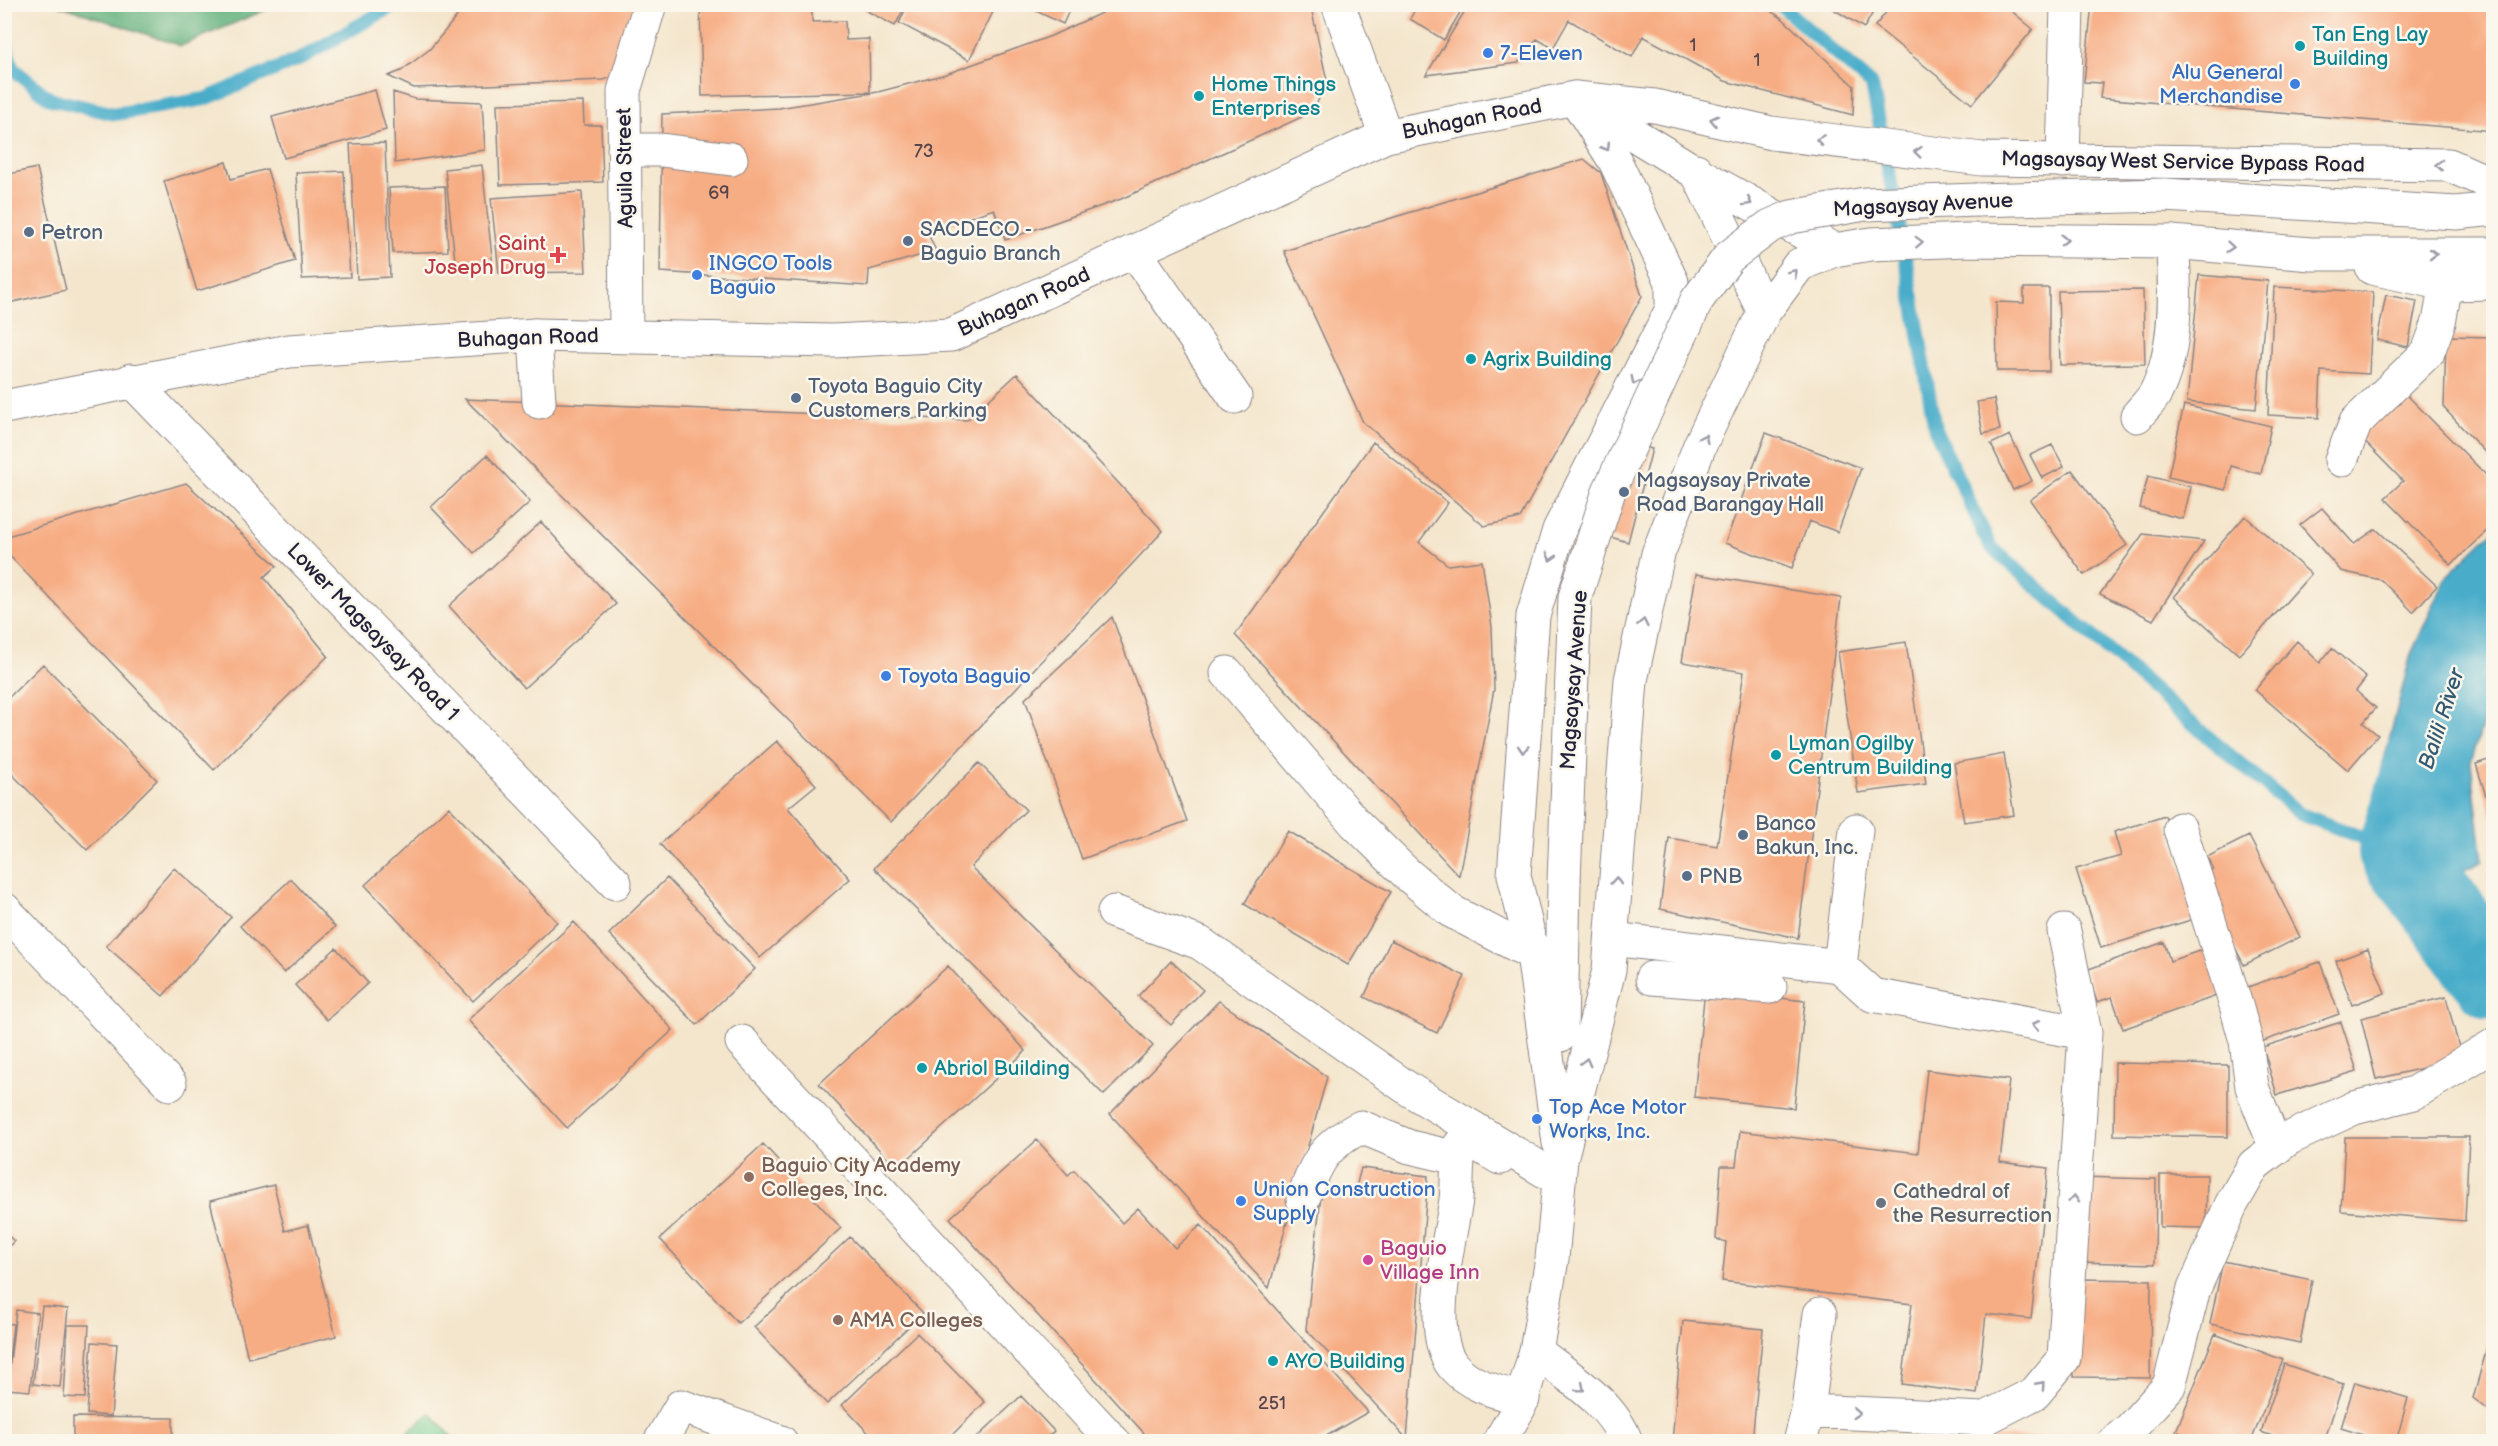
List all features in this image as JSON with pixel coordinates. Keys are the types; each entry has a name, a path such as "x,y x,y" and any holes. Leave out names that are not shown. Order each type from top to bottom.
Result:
{"main road":[{"name":"Aguila Street","path":"626,334 624,91 650,4"},
{"path":"1338,4 1386,136"},
{"path":"2063,161 2067,4"},
{"path":"1575,98 1697,173 1834,250"},
{"name":"Buhagan Road","path":"4,407 131,380 289,351 535,334 626,334 833,341 951,335 1386,136 1575,98 1655,106 1771,133 1869,146"},
{"name":"Magsaysay Avenue","path":"1559,1176 1533,954 1514,875 1533,616 1559,530 1672,309 1672,282 1615,161 1575,98"},
{"path":"1655,106 1697,173 1764,312"},
{"name":"Magsaysay West Service Bypass Road","path":"1869,146 1974,158 2063,161 2449,165 2493,185"},
{"path":"624,150 661,150 731,159"},
{"path":"1974,158 1962,191 1968,208 1980,222 2005,240"},
{"name":"Magsaysay Avenue","path":"1499,1442 1522,1399 1536,1351 1552,1260 1559,1176 1561,904 1564,881 1575,597 1609,491 1697,300 1714,273 1748,241 1770,226 1791,217 1865,204 2165,195 2456,213 2493,209"},
{"name":"Magsaysay Avenue","path":"2456,213 2493,238"},
{"name":"Magsaysay Avenue","path":"1559,1176 1609,970 1631,680 1658,554 1700,445 1764,312 1799,265 1834,250 1871,244 1967,240 2172,242 2311,254 2493,254"},
{"path":"2137,416 2156,393 2169,360 2174,274 2172,242"},
{"path":"1135,252 1235,397"},
{"path":"2311,254 2446,284 2493,284"},
{"path":"2341,460 2356,422 2428,352 2439,322 2446,284"},
{"path":"535,334 539,402"},
{"name":"Lower Magsaysay Road 1","path":"131,380 615,883"},
{"path":"1227,673 1355,823 1407,874 1451,911 1533,954"},
{"path":"2180,829 2236,1005 2246,1041 2252,1087 2276,1148"},
{"path":"1840,966 1856,830"},
{"path":"4,909 170,1084"},
{"path":"1114,912 1200,943 1410,1090 1559,1176"},
{"path":"1820,1314 1804,1426 1984,1419 2035,1392 2064,1358 2085,1033 2064,931"},
{"path":"1612,939 1840,966 1872,995 2085,1033"},
{"path":"1652,978 1770,987"},
{"path":"742,1042 1114,1442"},
{"path":"2114,1442 2130,1430 2169,1386 2194,1289 2231,1205 2254,1165 2288,1139 2354,1108 2414,1093 2493,1045"},
{"path":"1303,1199 1313,1171 1336,1140 1361,1127 1410,1147 1457,1158"},
{"path":"1522,1399 1480,1387 1453,1366 1441,1342 1441,1305 1457,1187 1457,1158 1460,1145 1476,1144 1559,1176"},
{"path":"1536,1351 1599,1401 1623,1433 1626,1442"},
{"path":"660,1442 681,1406 781,1442"}],"green space":[{"path":"277,4 181,46 59,5"},
{"path":"430,1413 456,1441 398,1441"}],"water":[{"path":"2493,531 2493,691 2471,762 2483,861 2411,897 2372,883 2370,815 2411,654 2447,576"}],"building":[{"path":"467,4 626,4 637,7 617,76 603,80 414,88 388,76 401,71 430,49"},
{"path":"700,4 812,4 812,22 845,21 846,40 869,39 870,92 702,96"},
{"path":"854,4 906,4 895,26"},
{"path":"908,4 997,4 969,60 899,23"},
{"path":"1022,4 1072,4 1063,24"},
{"path":"1121,4 1306,4 1311,7 1327,81 1313,112 1121,199 1005,240 994,209 927,232 936,251 869,270 868,286 660,272 662,114 779,108 878,92 946,74 1051,36"},
{"path":"1418,4 1465,4 1444,40 1410,19"},
{"path":"1469,4 1759,4 1782,18 1854,86 1853,115 1725,81 1643,36 1632,57 1569,20 1553,48 1537,39 1518,63 1426,75"},
{"path":"1825,4 1878,4 1864,28"},
{"path":"1893,4 2003,4 2033,29 1972,104 1875,26"},
{"name":"Tan Eng Lay Building","path":"2092,4 2441,4 2494,9 2494,131 2100,98 2102,83 2084,82"},
{"path":"375,90 386,130 284,158 272,117"},
{"path":"393,92 415,99 482,102 485,150 395,163"},
{"path":"583,102 584,125 601,125 603,182 500,185 497,104"},
{"path":"385,143 390,277 357,279 350,144"},
{"name":"Agrix Building","path":"1584,159 1601,173 1642,296 1520,518 1484,526 1363,422 1284,251"},
{"path":"226,162 231,179 267,169 295,261 197,291 164,181"},
{"path":"482,165 493,266 456,269 445,169"},
{"name":"Petron","path":"37,168 66,290 4,304 4,175"},
{"path":"344,171 350,277 302,279 296,173"},
{"path":"445,186 448,251 393,253 389,188"},
{"path":"582,192 586,272 499,273 491,198"},
{"path":"2199,275 2268,281 2256,409 2187,402"},
{"path":"2274,287 2373,292 2369,374 2321,371 2319,418 2268,415"},
{"path":"2024,288 2049,288 2049,371 1997,371 1996,302 2024,303"},
{"path":"2143,290 2145,364 2060,365 2058,291"},
{"path":"2386,295 2417,301 2408,347 2377,340"},
{"path":"2446,336 2494,337 2494,462 2444,408"},
{"name":"Toyota Baguio","path":"1017,374 1163,531 891,822 465,399 967,420"},
{"path":"2401,389 2494,483 2494,524 2451,565 2385,498 2403,481 2356,433"},
{"path":"1994,399 2000,430 1983,434 1977,402"},
{"path":"2184,405 2271,426 2261,474 2231,466 2226,490 2168,477"},
{"path":"1766,433 1861,468 1838,532 1809,521 1792,568 1725,543"},
{"path":"2010,435 2032,481 2013,490 1991,444"},
{"path":"1620,440 1652,449 1628,542 1596,533"},
{"path":"1373,442 1448,503 1419,542 1448,565 1482,561 1492,627 1494,689 1459,876 1235,635"},
{"path":"2052,445 2064,467 2042,478 2030,455"},
{"path":"487,455 530,502 474,553 431,507"},
{"path":"2072,470 2127,545 2084,575 2030,500"},
{"path":"2148,476 2191,487 2183,519 2140,508"},
{"path":"186,483 277,566 264,577 328,656 214,770 4,550 4,537"},
{"path":"2322,508 2354,544 2376,529 2437,586 2413,612 2381,580 2341,571 2300,525"},
{"path":"2245,516 2311,574 2239,655 2174,597"},
{"path":"541,522 616,604 524,688 449,606"},
{"path":"2143,534 2204,541 2153,620 2100,594"},
{"name":"Lyman Ogilby Centrum Building","path":"1696,574 1841,598 1798,938 1660,909 1669,838 1717,846 1744,672 1682,662"},
{"path":"1112,617 1187,821 1082,859 1025,699"},
{"path":"2297,641 2320,663 2332,648 2366,678 2356,691 2376,708 2363,723 2378,735 2348,770 2255,690"},
{"path":"1906,642 1926,784 1858,793 1838,652"},
{"path":"43,664 157,780 87,850 4,766 4,702"},
{"path":"777,741 816,785 788,808 850,879 760,958 660,844"},
{"path":"2004,754 2014,815 1964,822 1954,763"},
{"path":"2494,758 2494,819 2493,819 2476,764"},
{"path":"979,763 1026,810 971,867 1153,1046 1104,1095 874,868"},
{"path":"449,807 557,922 473,1001 365,885"},
{"path":"2165,816 2197,918 2101,948 2076,869 2121,856 2114,832"},
{"path":"1288,831 1391,892 1348,965 1244,904"},
{"path":"2249,836 2300,937 2244,965 2199,876 2213,869 2207,857"},
{"path":"174,868 231,917 163,996 106,946"},
{"path":"667,878 755,969 697,1025 609,934"},
{"path":"291,879 335,927 284,973 240,926"},
{"path":"574,922 673,1030 567,1128 468,1020"},
{"path":"1391,940 1465,976 1437,1033 1364,997"},
{"path":"2164,942 2170,961 2205,949 2222,994 2123,1029 2112,997 2097,1002 2086,970"},
{"path":"336,948 368,983 327,1020 295,985"},
{"path":"2368,949 2385,993 2352,1005 2336,961"},
{"path":"1171,961 1203,990 1171,1025 1138,996"},
{"path":"2320,962 2339,1014 2258,1043 2239,990"},
{"name":"Abriol Building","path":"948,966 1026,1051 897,1169 819,1084"},
{"path":"1705,989 1805,1001 1794,1108 1694,1097"},
{"path":"2446,997 2462,1059 2376,1079 2361,1018"},
{"name":"Union Construction Supply","path":"1219,1001 1327,1077 1269,1288 1110,1114"},
{"path":"2341,1022 2357,1071 2277,1095 2263,1047"},
{"path":"2115,1063 2228,1065 2228,1137 2114,1135"},
{"name":"Cathedral of the Resurrection","path":"1927,1070 2009,1080 2000,1162 2048,1168 2031,1319 1986,1314 1977,1394 1902,1384 1912,1304 1722,1281 1726,1242 1716,1239 1721,1166 1736,1166 1740,1131 1918,1153"},
{"path":"2345,1137 2469,1137 2465,1221 2341,1211"},
{"path":"1037,1140 1068,1175 1074,1170 1122,1223 1138,1208 1175,1248 1201,1225 1368,1412 1316,1442 1152,1442 950,1218"},
{"name":"Baguio City Academy Colleges, Inc.","path":"763,1144 841,1228 738,1323 660,1239"},
{"name":"Baguio Village Inn","path":"1361,1168 1428,1176 1407,1439 1306,1329 1322,1187 1355,1191"},
{"path":"2160,1175 2207,1175 2206,1228 2160,1227"},
{"path":"2078,1177 2156,1179 2155,1264 2077,1262"},
{"path":"274,1185 285,1231 308,1225 336,1336 248,1358 210,1201"},
{"path":"4,1232 14,1241 4,1252"},
{"name":"AMA Colleges","path":"850,1237 923,1313 827,1404 754,1327"},
{"path":"2223,1261 2312,1280 2300,1343 2210,1324"},
{"path":"2075,1279 2151,1280 2150,1378 2074,1377"},
{"path":"42,1306 68,1309 60,1387 33,1384"},
{"path":"16,1310 38,1313 30,1391 7,1389"},
{"path":"1683,1321 1763,1329 1752,1442 1672,1442"},
{"path":"4,1323 13,1324 6,1387 4,1387"},
{"path":"2494,1323 2494,1414 2473,1398"},
{"path":"68,1325 89,1325 85,1398 64,1397"},
{"path":"917,1333 985,1402 945,1442 877,1442 842,1405"},
{"path":"2215,1334 2283,1360 2251,1442 2203,1442 2176,1431"},
{"path":"92,1342 117,1344 111,1416 87,1414"},
{"path":"2284,1364 2343,1384 2324,1442 2289,1442 2261,1432"},
{"path":"2355,1382 2408,1398 2396,1442 2385,1442 2341,1428"},
{"path":"1021,1396 1054,1431 1043,1442 972,1442"},
{"path":"73,1417 173,1418 173,1442 73,1442"},
{"path":"2044,1437 2043,1442 1827,1442 1827,1438"}],"waterway":[{"path":"4,36 12,68 50,99 115,114 205,99 300,59 396,4"},
{"path":"1779,4 1872,85 1911,287 1935,429 1990,546 2175,709 2300,814 2388,847"},
{"name":"Balili River","path":"2494,590 2477,614 2435,732 2399,851 2494,978"}],"place":[{"name":"Tan Eng Lay Building","path":"2300,46"},
{"name":"7-Eleven","path":"1488,53"},
{"name":"Alu General Merchandise","path":"2295,84"},
{"name":"Home Things Enterprises","path":"1199,96"},
{"name":"Petron","path":"29,232"},
{"name":"SACDECO - Baguio Branch","path":"908,241"},
{"name":"Saint Joseph Drug","path":"558,255"},
{"name":"INGCO Tools Baguio","path":"697,275"},
{"name":"Agrix Building","path":"1471,359"},
{"name":"Toyota Baguio City Customers Parking","path":"796,398"},
{"name":"Magsaysay Private Road Barangay Hall","path":"1624,492"},
{"name":"Toyota Baguio","path":"886,676"},
{"name":"Lyman Ogilby Centrum Building","path":"1776,755"},
{"name":"Banco Bakun, Inc.","path":"1743,835"},
{"name":"PNB","path":"1687,876"},
{"name":"Abriol Building","path":"922,1068"},
{"name":"Top Ace Motor Works, Inc.","path":"1537,1119"},
{"name":"Baguio City Academy Colleges, Inc.","path":"749,1177"},
{"name":"Union Construction Supply","path":"1241,1201"},
{"name":"Cathedral of the Resurrection","path":"1881,1203"},
{"name":"Baguio Village Inn","path":"1368,1260"},
{"name":"AMA Colleges","path":"838,1320"},
{"name":"AYO Building","path":"1273,1361"}]}
